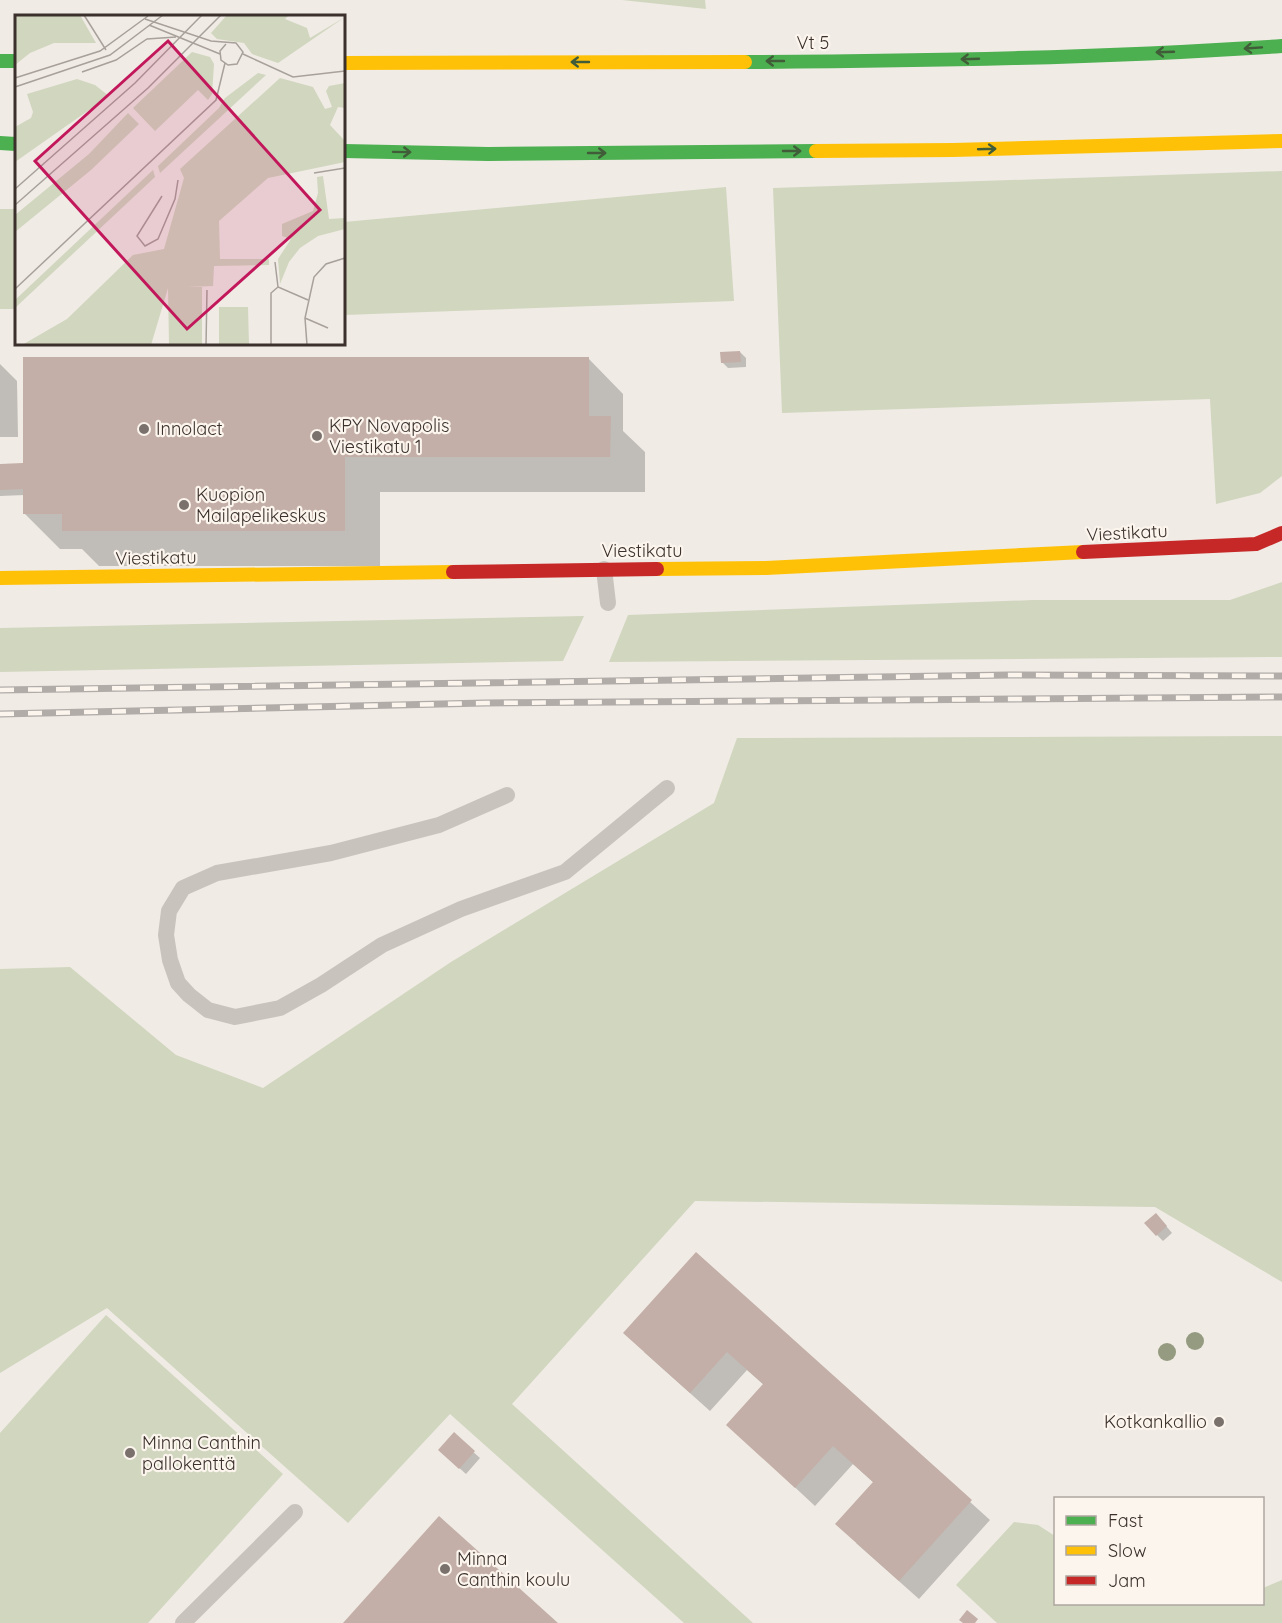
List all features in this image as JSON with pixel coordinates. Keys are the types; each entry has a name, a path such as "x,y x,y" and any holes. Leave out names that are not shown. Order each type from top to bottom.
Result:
{"main road":[{"name":"Vt 5","path":"345,63 906,61 1282,46"},
{"path":"345,151 489,154 953,150 1275,141"},
{"path":"0,143 15,144"},
{"name":"Viestikatu","path":"0,578 766,568 1256,544 1282,533"}],"lane":[{"path":"604,569 608,603"},
{"path":"507,795 439,825 331,853 217,873 183,888 169,911 166,929 170,960 178,983 208,1010 235,1017 280,1008 321,985 382,945 460,909 565,872 667,788"},
{"path":"183,1623 295,1512"}],"green space":[{"path":"622,0 705,0 706,9"},
{"path":"1282,171 1282,476 1260,493 1216,504 1210,399 782,413 773,188"},
{"path":"726,187 734,301 345,315 345,222"},
{"path":"0,209 15,209 15,309 0,309"},
{"path":"1282,582 1282,657 609,662 628,615 1033,600 1230,600"},
{"path":"584,616 563,661 0,672 0,628"},
{"path":"1282,736 1282,1282 1155,1207 695,1201 512,1404 753,1623 684,1623 450,1414 348,1523 107,1308 0,1373 0,969 70,967 176,1055 263,1088 451,962 714,803 737,738"},
{"name":"Minna Canthin pallokenttä","path":"106,1315 283,1474 148,1623 0,1623 0,1433"},
{"path":"1014,1522 1038,1525 1054,1535 1054,1605 1264,1605 1264,1588 1282,1580 1282,1623 997,1623 956,1585"}],"building":[{"path":"740,351 741,362 721,363 720,352"},
{"name":"KPY Novapolis Viestikatu 1","path":"23,357 589,357 589,416 611,416 610,457 345,457 345,531 62,531 62,514 23,514 23,489 0,490 0,464 23,463"},
{"path":"1156,1213 1167,1226 1156,1236 1144,1223"},
{"path":"696,1252 972,1500 899,1581 835,1524 873,1482 833,1446 795,1488 726,1425 763,1384 727,1352 690,1393 623,1333"},
{"path":"454,1432 475,1451 459,1469 438,1450"},
{"name":"Minna Canthin koulu","path":"439,1516 558,1623 343,1623"},
{"path":"967,1610 978,1619 975,1623 963,1623 959,1620"}],"railway":[{"path":"0,690 1009,675 1282,676"},
{"path":"0,714 485,703 1282,697"}],"traffic: fast":[{"path":"745,62 1014,58 1282,46"},
{"path":"0,61 15,61"},
{"path":"0,143 15,144"},
{"path":"345,151 488,154 816,151"}],"traffic: slow":[{"path":"345,63 745,62"},
{"path":"816,151 953,150 1282,141"},
{"path":"657,569 766,568 1083,552"},
{"path":"0,578 453,572"}],"traffic: jam":[{"path":"1083,552 1256,544 1282,533"},
{"path":"453,572 657,569"}],"place":[{"name":"Innolact","path":"144,429"},
{"name":"KPY Novapolis Viestikatu 1","path":"317,436"},
{"name":"Kuopion Mailapelikeskus","path":"184,505"},
{"name":"Kotkankallio","path":"1219,1422"},
{"name":"Minna Canthin pallokenttä","path":"130,1453"},
{"name":"Minna Canthin koulu","path":"445,1569"}]}
